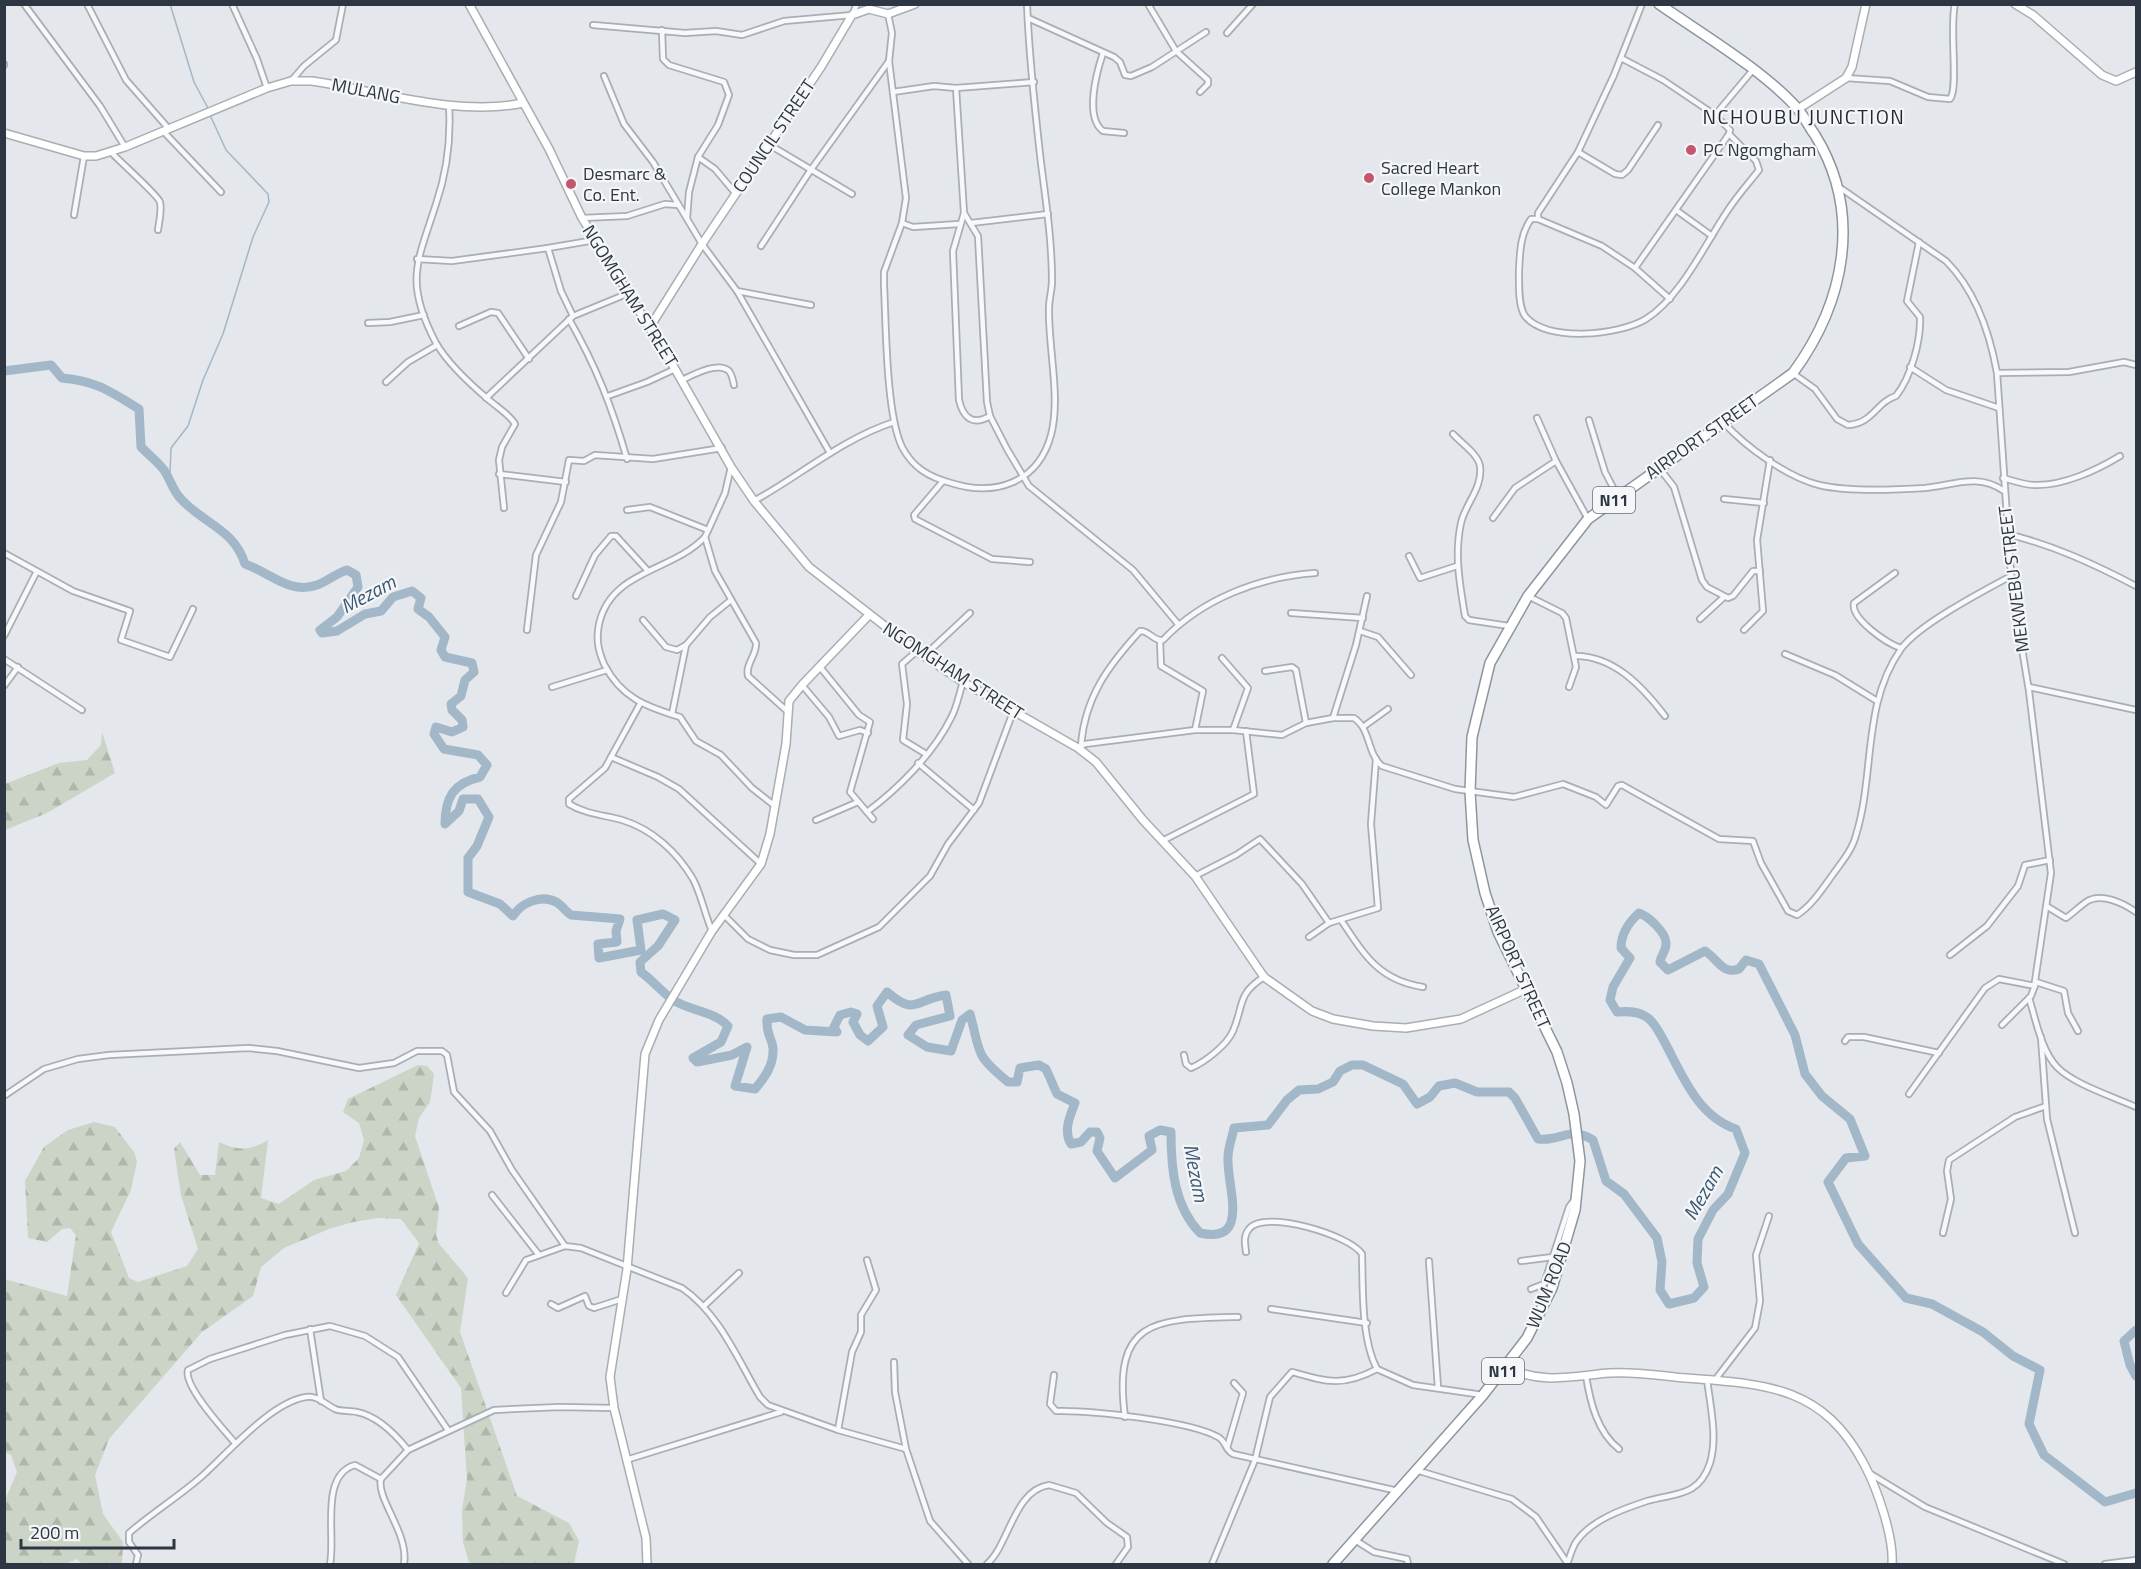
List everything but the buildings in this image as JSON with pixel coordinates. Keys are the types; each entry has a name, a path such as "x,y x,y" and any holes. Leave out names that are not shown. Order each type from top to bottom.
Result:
{"highway":[{"name":"AIRPORT STREET","path":"1574,1114 1557,1052 1524,990 1498,933 1485,893 1473,840 1470,792 1472,737 1490,663 1528,596 1588,519 1793,373 1812,348 1822,326 1837,287 1844,242 1839,188 1824,151 1798,109 1752,70 1659,4"},
{"name":"WUM ROAD","path":"1333,1564 1483,1395 1507,1367 1527,1338 1552,1288 1571,1232 1580,1161 1574,1114"}],"street":[{"path":"24,4 100,106 125,147"},
{"path":"87,4 126,80 166,130 221,192"},
{"path":"232,4 257,58 267,88"},
{"path":"291,81 304,66 334,42 344,4"},
{"name":"NGOMGHAM STREET","path":"469,4 549,149 582,218 682,380 731,467 754,501 809,567 868,615 924,656 1013,712 1079,747 1096,762 1143,820 1195,876 1264,977 1292,1000 1311,1011 1333,1019 1373,1026 1406,1028 1461,1019 1524,990"},
{"path":"852,15 856,4"},
{"path":"593,25 685,33 716,31 742,35 784,21 852,15 869,9 888,14 915,4"},
{"path":"888,14 892,33 889,61 906,198 902,224 884,272 894,423 902,446 913,464 931,477 980,490 998,489 1011,485 1042,456 1051,436 1056,412 1049,308 1052,280 1048,214 1027,4"},
{"path":"1148,4 1176,51 1208,80 1208,84 1200,92"},
{"path":"1227,33 1253,4"},
{"path":"1538,219 1538,213 1578,152 1621,58 1641,4"},
{"path":"1798,109 1846,78 1852,67 1866,4"},
{"path":"1846,78 1890,81 1928,97 1950,99 1954,84 1951,32 1955,4"},
{"path":"2016,4 2033,15 2102,75 2116,81 2136,72"},
{"name":"COUNCIL STREET","path":"650,327 702,244 821,67 852,15"},
{"path":"1029,18 1118,59 1125,75 1131,76 1152,67 1206,32"},
{"path":"662,30 663,59 669,66 717,79 727,87 729,95 718,125 698,157 689,192 687,218"},
{"path":"1103,52 1094,86 1093,100 1098,126 1103,131 1124,133"},
{"path":"1621,58 1663,80 1715,115 1730,130 1635,268"},
{"path":"761,246 810,171 889,61"},
{"path":"1715,115 1752,70"},
{"path":"604,76 619,115 653,162 702,244 737,291 830,453"},
{"name":"MULANG","path":"84,156 111,152 125,147 267,88 291,81 312,81 449,105 500,108 523,104"},
{"path":"893,92 934,86 956,88 1034,82"},
{"path":"956,88 964,213 953,251 959,400 964,415 971,420 976,422 990,416"},
{"path":"449,105 447,159 437,203 417,259 415,275 424,315 437,345 486,398 515,424 502,447 499,474 504,508"},
{"path":"1578,152 1615,174 1622,175 1658,125"},
{"path":"4,133 84,156 74,215"},
{"path":"1670,298 1635,268 1602,246 1538,219 1532,219 1522,232 1519,288 1524,314 1535,325 1563,333 1612,331 1646,319 1670,298 1728,210 1758,170 1756,161 1729,134"},
{"path":"768,144 852,194"},
{"path":"111,152 127,171 158,197 160,205 158,230"},
{"path":"698,157 714,169 736,194"},
{"name":"MEKWEBU STREET","path":"1839,188 1946,261 1965,284 1986,329 1997,373 2010,576 2029,687 2050,860 2048,907 2035,984 2029,998 2002,1025"},
{"path":"665,204 672,196"},
{"path":"582,218 627,216 665,204 678,204"},
{"path":"1676,210 1712,236"},
{"path":"964,213 978,236 990,416 1029,486 1132,570 1178,624"},
{"path":"971,223 1048,214"},
{"path":"902,224 913,227 959,224"},
{"path":"417,259 452,261 595,240"},
{"path":"1793,373 1815,389 1837,419 1848,425 1866,420 1886,399 1896,396 1910,367 1917,343 1920,321 1907,301 1919,242"},
{"path":"548,248 571,317 608,396 627,459"},
{"path":"737,291 811,305"},
{"path":"486,398 571,317 629,293"},
{"path":"459,326 491,312 498,313 529,359"},
{"path":"642,315 659,312"},
{"path":"368,323 390,322 424,315"},
{"path":"386,382 408,362 437,345"},
{"path":"1997,373 2069,372 2124,362 2136,365"},
{"path":"1910,367 1946,390 2000,408"},
{"path":"608,396 675,369"},
{"path":"682,380 702,371 725,369 731,373 734,385"},
{"path":"1537,418 1556,461 1588,519"},
{"path":"1589,420 1605,472 1618,497"},
{"path":"754,501 790,481 849,440 894,423"},
{"path":"1723,423 1737,438 1770,460 1796,476 1818,484 1840,488 1923,488 1980,481 1991,483 2004,491"},
{"path":"1453,434 1476,458 1480,469 1476,491 1462,519 1457,566 1467,619 1509,626"},
{"path":"527,630 536,555 555,517 566,482 569,460 584,461 595,455 627,459 678,457 722,448"},
{"path":"2003,478 2044,485 2102,466 2120,456"},
{"path":"1744,630 1763,611 1757,540 1770,460"},
{"path":"1493,518 1515,488 1556,461"},
{"path":"731,467 728,482 705,537 687,554 648,571 618,590 609,600 601,617 597,650 607,670 640,704 683,719 696,741 721,755 752,788 775,806"},
{"path":"1660,468 1674,487 1702,580 1724,597"},
{"path":"499,474 566,482"},
{"path":"728,482 738,478"},
{"path":"943,481 914,515 915,519 992,560 1030,562"},
{"path":"1724,499 1764,503"},
{"path":"627,510 650,507 708,530"},
{"path":"2007,534 2036,541 2087,560 2136,586"},
{"path":"576,596 595,555 611,536 616,536 648,571"},
{"path":"705,537 715,571 756,643 756,650 747,668 748,676 787,711"},
{"path":"4,554 73,591 130,611 121,640 170,657 193,609"},
{"path":"1409,556 1420,578 1457,566"},
{"path":"1700,620 1724,597 1733,596 1753,571 1760,571"},
{"path":"4,636 36,573"},
{"path":"1195,730 1203,691 1161,666 1160,641 1178,624 1234,591 1287,575 1315,573"},
{"path":"1895,573 1854,603 1853,608 1854,613 1874,632 1893,646 1901,648"},
{"path":"1160,641 1145,631 1140,631 1113,661 1089,702 1079,747 1195,730 1233,729 1282,735 1306,723 1333,718 1354,718 1363,728 1376,759 1382,766 1470,792 1514,797 1560,784 1596,797 1606,805 1618,786 1622,785 1719,839 1753,841 1761,863 1788,911 1797,915 1823,888 1846,857 1856,835 1877,701 1887,673 1901,648 1963,602 2010,576"},
{"path":"1333,718 1360,631 1367,596"},
{"path":"1528,596 1564,615 1574,656 1575,673 1569,687"},
{"path":"643,620 666,647 677,650 686,645 710,617 731,600"},
{"path":"924,656 970,613"},
{"path":"1291,613 1363,618"},
{"path":"647,1564 646,1538 614,1408 610,1377 627,1269 645,1054 651,1036 712,931 761,864 770,834 786,744 787,711 792,696 868,615"},
{"path":"1360,631 1378,637 1411,675"},
{"path":"672,714 686,645"},
{"path":"917,651 902,664 907,704 903,740 926,754"},
{"path":"1785,654 1834,675 1877,701"},
{"path":"1574,656 1595,656 1626,675 1647,692 1665,716"},
{"path":"1222,658 1248,688 1233,729"},
{"path":"4,659 82,710"},
{"path":"4,686 18,667"},
{"path":"820,667 859,715 870,722 850,789 873,819"},
{"path":"1265,671 1292,668 1296,670 1306,723"},
{"path":"552,687 607,670"},
{"path":"867,812 888,796 926,754 951,719 963,682"},
{"path":"802,685 829,717 839,736 860,730 868,733"},
{"path":"2029,687 2136,710"},
{"path":"640,704 599,775 569,799 569,804 588,813 623,821 644,830 664,843 693,880 712,931"},
{"path":"1363,728 1388,710"},
{"path":"724,915 748,939 770,950 794,956 817,955 864,937 879,927 930,876 948,844 974,810 987,783 1013,712"},
{"path":"1164,840 1254,794 1246,730"},
{"path":"611,757 658,777 679,789 761,864"},
{"path":"1309,937 1329,923 1375,910 1378,905 1373,869 1371,824 1376,759"},
{"path":"918,763 974,810"},
{"path":"816,820 858,802"},
{"path":"1195,876 1236,855 1260,838 1302,884 1329,923"},
{"path":"1950,955 1987,926 2018,886 2025,865 2050,860"},
{"path":"2048,907 2066,918 2088,900 2107,898 2125,904 2136,912"},
{"path":"1341,920 1376,967 1401,983 1423,987"},
{"path":"1184,1055 1186,1064 1191,1068 1227,1041 1235,1025 1242,998 1251,985 1264,977"},
{"path":"1910,1094 1976,997 1995,980 2004,978 2064,991 2068,1012 2078,1031"},
{"path":"2029,998 2041,1037 2055,1066 2062,1072 2136,1107"},
{"path":"1845,1041 1848,1037 1864,1037 1939,1053"},
{"path":"2041,1037 2046,1106 2075,1233"},
{"path":"4,1096 44,1069 78,1059 109,1055 248,1048 277,1051 360,1068 394,1063 417,1051 442,1051 447,1055 454,1092 490,1131 522,1187 564,1246"},
{"path":"1943,1233 1951,1199 1947,1171 1949,1160 2015,1117 2046,1106"},
{"path":"492,1195 538,1255"},
{"path":"1531,1289 1543,1286 1569,1207 1576,1199"},
{"path":"1567,1564 1575,1543 1598,1522 1649,1501 1681,1495 1704,1476 1711,1461 1713,1432 1711,1380 1755,1328 1760,1301 1756,1255 1769,1216"},
{"path":"1246,1252 1244,1238 1248,1229 1260,1221 1293,1222 1352,1244 1362,1254 1371,1354 1377,1369 1413,1385 1483,1395"},
{"path":"506,1293 524,1262 564,1246 581,1248 627,1269 682,1288 704,1306 760,1397 781,1412 906,1449"},
{"path":"1521,1261 1553,1257"},
{"path":"838,1430 852,1352 861,1332 861,1315 876,1290 867,1260"},
{"path":"1429,1261 1438,1388"},
{"path":"704,1306 739,1273"},
{"path":"552,1304 558,1308 585,1296 589,1306 594,1308 621,1299"},
{"path":"1271,1309 1367,1323"},
{"path":"1125,1417 1123,1369 1131,1344 1139,1335 1165,1321 1238,1317"},
{"path":"235,1443 203,1404 189,1380 188,1370 210,1359 310,1329 330,1326 366,1336 385,1347 409,1369 417,1387 448,1430"},
{"path":"310,1329 321,1401"},
{"path":"894,1362 895,1392 906,1449 930,1521 968,1564"},
{"path":"1507,1367 1518,1373 1546,1379 1643,1373 1711,1380 1767,1387 1805,1400 1838,1424 1869,1473 1887,1530 1892,1564"},
{"path":"1212,1564 1255,1460 1270,1396 1288,1374 1292,1372 1313,1379 1343,1382 1360,1378 1377,1369"},
{"path":"1054,1375 1050,1404 1052,1409 1125,1417 1206,1432 1222,1439 1233,1454 1398,1491"},
{"path":"1587,1376 1596,1415 1610,1442 1619,1449"},
{"path":"1227,1448 1243,1393 1234,1383"},
{"path":"136,1564 138,1555 129,1542 129,1533 154,1511 200,1478 235,1443 290,1402 309,1396 336,1410 359,1412 369,1416 397,1436 408,1450"},
{"path":"404,1564 404,1547 382,1492 381,1479 408,1450 477,1416 507,1408 614,1408"},
{"path":"626,1460 781,1412"},
{"path":"330,1564 330,1522 335,1484 339,1475 355,1465 381,1479"},
{"path":"1416,1470 1512,1499 1536,1517 1567,1564"},
{"path":"1869,1473 1925,1507 2064,1564"},
{"path":"987,1564 1016,1518 1018,1508 1030,1496 1049,1485 1076,1493 1107,1523 1127,1537 1128,1546 1116,1564"},
{"path":"1355,1540 1374,1552 1407,1559 1408,1564"},
{"path":"2105,1564 2136,1560"}],"green space":[{"path":"102,732 115,773 47,813 5,830 5,784 59,763 87,760 101,745"},
{"path":"418,1065 427,1066 434,1074 430,1102 419,1118 415,1136 439,1208 436,1235 439,1244 468,1278 460,1332 517,1496 569,1523 579,1541 574,1564 474,1564 469,1562 463,1542 462,1510 467,1479 461,1388 396,1295 419,1243 401,1219 378,1218 329,1229 284,1248 261,1267 253,1296 202,1332 109,1439 95,1475 103,1514 123,1542 122,1564 82,1564 77,1559 65,1564 5,1564 5,1500 17,1472 11,1455 5,1452 4,1279 67,1296 76,1235 70,1228 62,1229 47,1242 28,1238 25,1181 44,1147 68,1130 94,1122 115,1127 134,1152 137,1161 131,1190 111,1232 129,1278 138,1282 187,1266 198,1249 181,1195 174,1149 180,1142 200,1175 215,1175 219,1142 232,1147 250,1148 268,1140 261,1198 279,1204 314,1180 346,1171 359,1158 364,1140 359,1123 343,1112 348,1099"}],"waterway":[{"path":"170,4 194,82 209,110"},
{"path":"174,489 170,473 171,448 188,426 203,380 223,334 253,237 269,202 268,194 226,150 210,115"},
{"name":"Mezam","path":"4,371 51,365 62,378 102,388 139,409 141,447 164,470 181,499 234,543 245,564 298,587 317,585 347,570 356,575 358,587 337,617 320,630 322,633 337,631 365,614 381,611 393,597 412,591 421,598 418,609 429,617 445,637 441,650 445,657 472,663 474,672 465,680 461,696 451,704 452,710 462,720 463,727 452,732 436,727 434,734 444,749 478,755 487,765 480,777 458,787 449,799 445,814 445,824 459,811 463,799 478,799 489,817 477,846 468,858 468,892 500,904 513,916 526,904 544,899 558,903 571,915 620,919 616,931 617,942 598,944 599,958 641,950 637,920 663,914 675,920 658,946 640,962 641,972 673,1000 716,1017 728,1026 721,1042 693,1058 697,1062 732,1055 747,1047 735,1086 755,1089 768,1070 773,1048 767,1029 767,1019 781,1017 805,1030 837,1032 834,1027 840,1015 851,1012 857,1014 853,1022 860,1035 868,1041 883,1027 877,1006 887,992 904,1004 910,1005 946,995 950,1016 916,1025 908,1035 927,1047 951,1051 962,1020 970,1014 980,1052 989,1065 1008,1082 1017,1082 1020,1068 1039,1065 1046,1069 1057,1094 1075,1103 1067,1129 1071,1144 1081,1142 1090,1132 1097,1132 1100,1138 1097,1151 1115,1178 1152,1150 1149,1136 1160,1130 1171,1132 1173,1173 1184,1211 1200,1233 1216,1234 1225,1230 1231,1223 1233,1212 1228,1157 1234,1128 1268,1125 1287,1100 1299,1090 1318,1089 1333,1082 1340,1071 1352,1065 1363,1065 1403,1084 1417,1104 1430,1097 1439,1086 1455,1083 1477,1092 1509,1092 1515,1098 1538,1139 1578,1134 1593,1140 1606,1181 1624,1194 1657,1238 1662,1262 1660,1290 1669,1304 1694,1298 1704,1287 1697,1263 1698,1239 1713,1210 1728,1194 1745,1153 1736,1129 1722,1123 1711,1114 1692,1092 1653,1023 1637,1013 1617,1012 1610,1000 1613,987 1630,958 1621,948 1622,938 1628,925 1639,913 1652,921 1663,935 1666,946 1660,962 1668,970 1705,951 1728,970 1739,969 1746,960 1759,964 1795,1035 1805,1074 1822,1096 1850,1119 1865,1156 1846,1158 1828,1182 1858,1244 1906,1298 1932,1304 1983,1332 2013,1356 2040,1370 2029,1424 2044,1455 2105,1502 2136,1493"},
{"name":"Mezam","path":"2136,1330 2124,1341 2130,1365 2136,1376"}],"place":[{"name":"PC Ngomgham","path":"1691,150"},
{"name":"Sacred Heart College Mankon","path":"1369,178"},
{"name":"Desmarc & Co. Ent.","path":"571,184"}],"district":[{"name":"NCHOUBU JUNCTION","path":"1804,117"}]}
